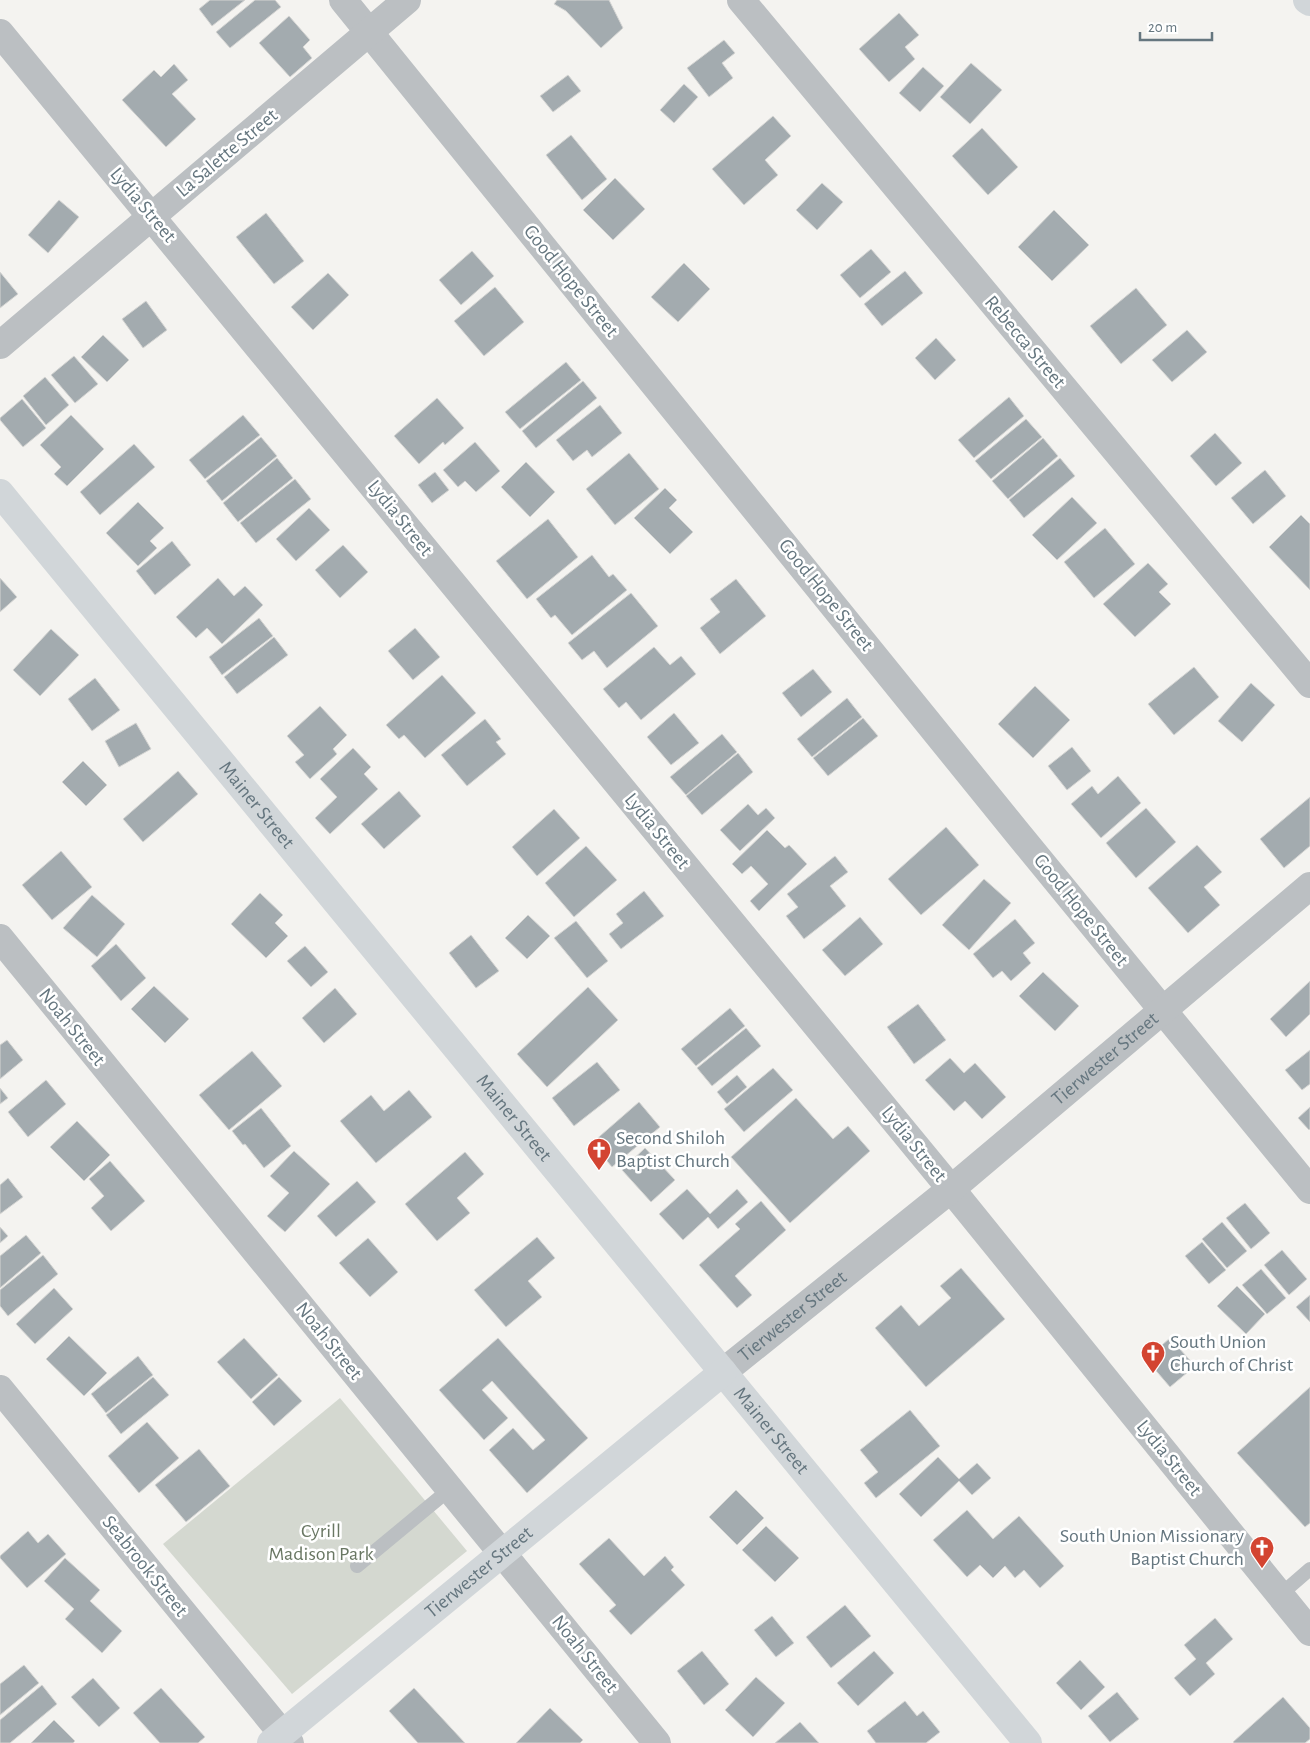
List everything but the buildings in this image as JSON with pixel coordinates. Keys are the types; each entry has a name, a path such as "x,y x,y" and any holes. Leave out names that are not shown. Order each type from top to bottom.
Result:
{"street":[{"name":"Good Hope Street","path":"343,0 1310,1190"},
{"name":"La Salette Street","path":"0,345 407,0"},
{"name":"Rebecca Street","path":"741,0 1310,684"},
{"name":"Lydia Street","path":"0,33 950,1189 1310,1632"},
{"name":"Mainer Street","path":"0,494 1028,1743"},
{"name":"Tierwester Street","path":"281,1740 605,1467 950,1189 1310,886"},
{"name":"Noah Street","path":"0,938 657,1743"},
{"name":"Seabrook Street","path":"0,1389 281,1740"}],"lane":[{"path":"357,1566 450,1489"},
{"path":"1280,1595 1310,1569"}],"green space":[{"name":"Cyrill Madison Park","path":"340,1398 467,1551 292,1694 163,1544"}],"place":[{"name":"Second Shiloh Baptist Church","path":"599,1171"},
{"name":"South Union Church of Christ","path":"1153,1374"},
{"name":"South Union Missionary Baptist Church","path":"1262,1569"}]}
